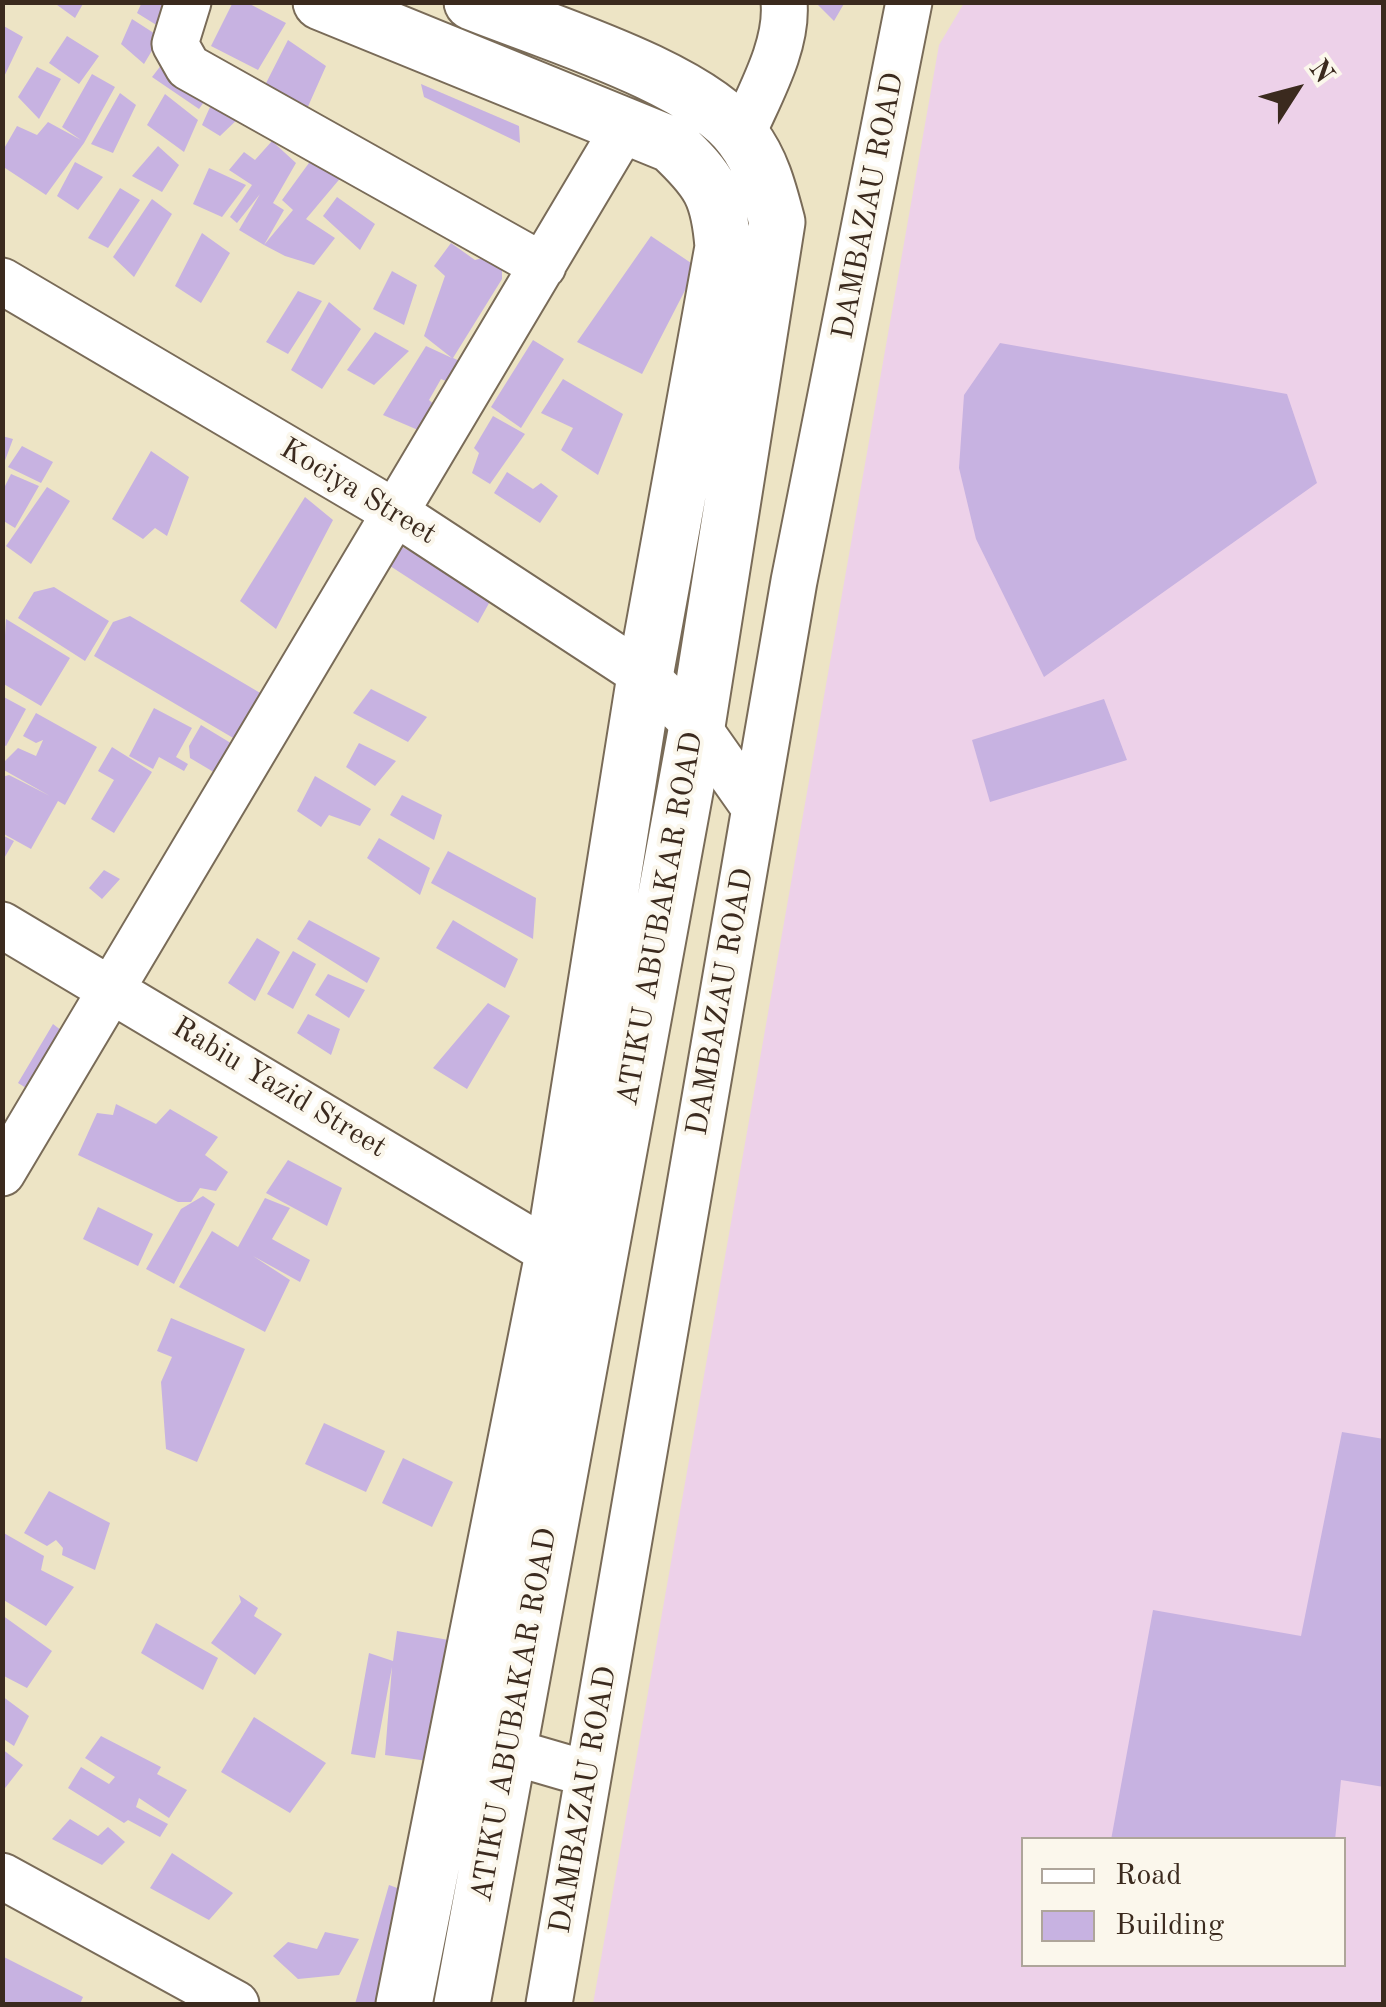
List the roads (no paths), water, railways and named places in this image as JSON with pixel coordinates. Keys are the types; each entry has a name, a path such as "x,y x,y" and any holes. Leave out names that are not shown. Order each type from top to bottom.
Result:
{"street":[{"path":"188,2 175,44 188,68 543,266"},
{"path":"321,2 627,123 672,145 705,176 720,206 723,247 646,676 553,1254 404,2004"},
{"name":"ATIKU ABUBAKAR ROAD","path":"462,2004 697,726 777,222 764,175 742,135 699,100 647,73 472,2"},
{"path":"742,135 770,68 786,16 784,2"},
{"name":"DAMBAZAU ROAD","path":"549,2004 794,580 909,2"},
{"path":"2,1173 627,123"},
{"name":"Kociya Street","path":"2,281 396,512 646,676 697,726 754,807"},
{"name":"Rabiu Yazid Street","path":"2,926 111,987 553,1254"},
{"path":"509,1751 588,1774"},
{"path":"2,1876 236,2004"}]}
